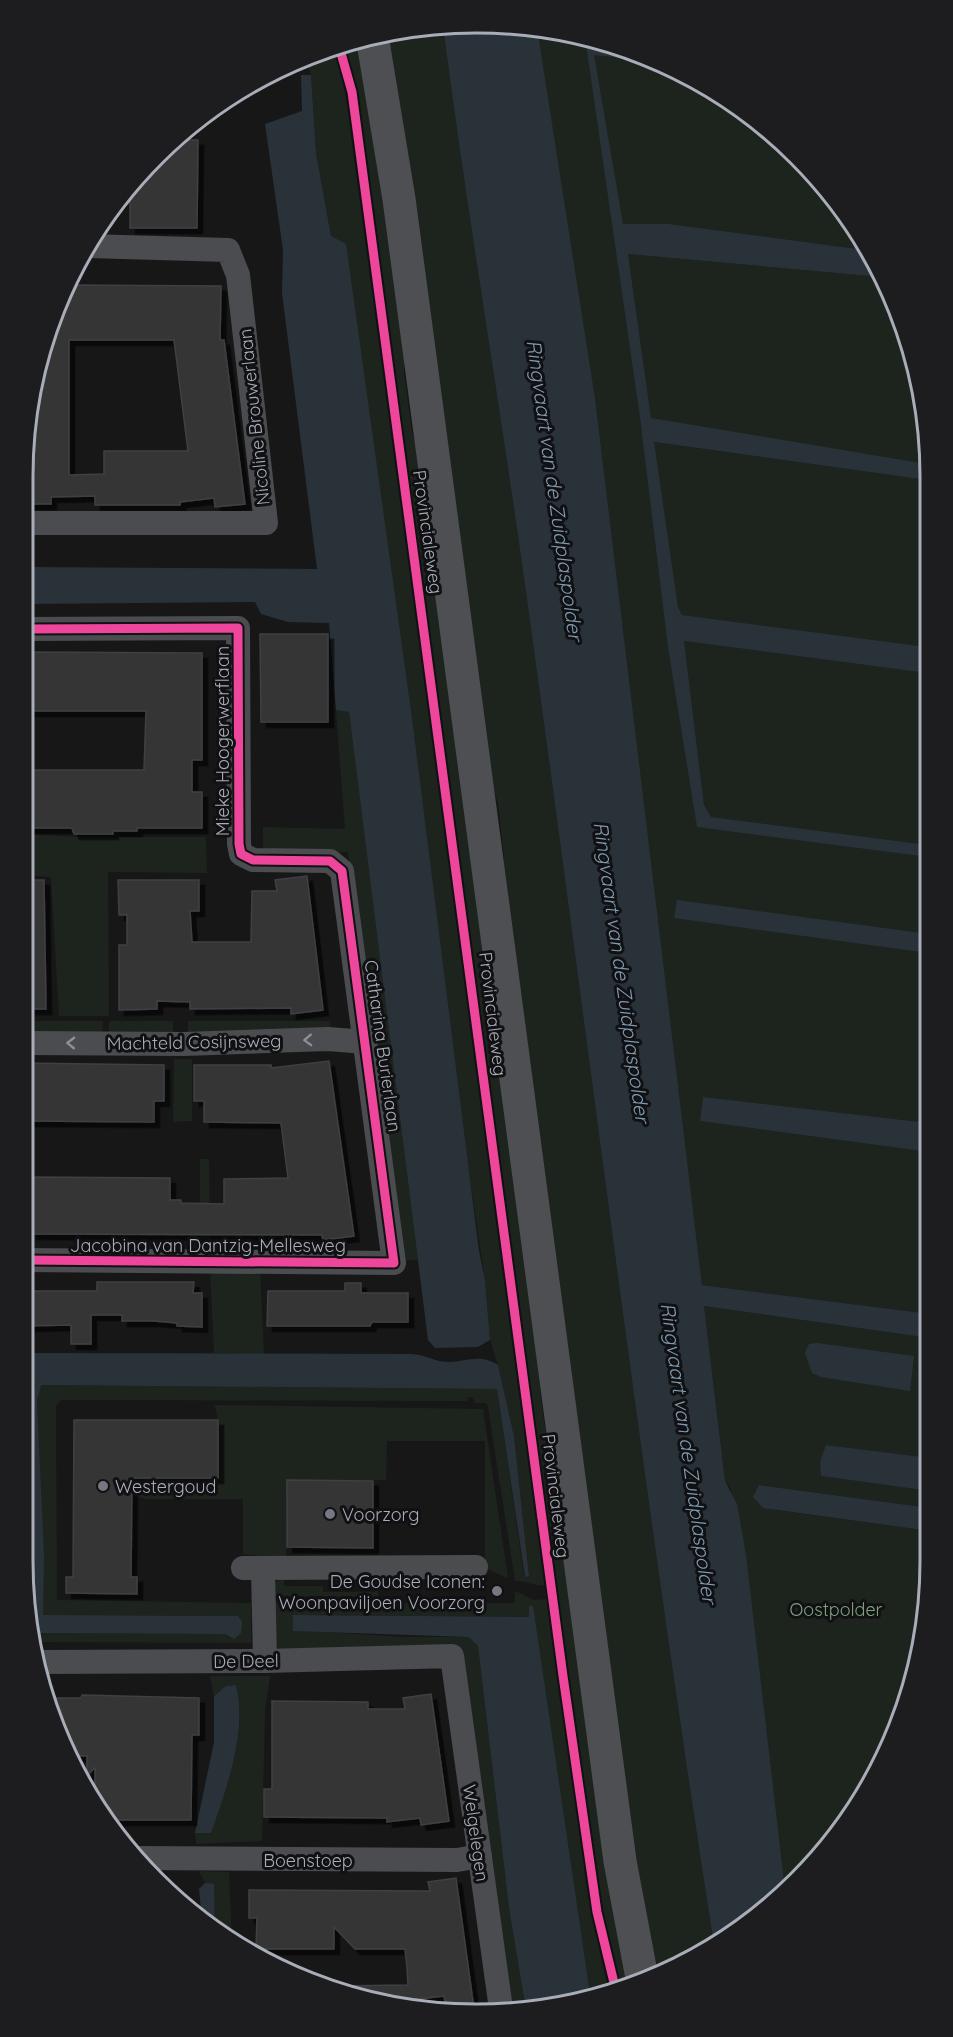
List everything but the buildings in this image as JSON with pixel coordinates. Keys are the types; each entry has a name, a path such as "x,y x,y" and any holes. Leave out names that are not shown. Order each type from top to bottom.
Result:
{"main road":[{"name":"Provincialeweg","path":"374,46 398,188 619,1850 641,1972"}],"street":[{"name":"Nicoline Brouwerlaan","path":"33,523 266,523 238,274 228,250 98,246"},
{"name":"Mieke Hoogerwerflaan","path":"33,629 237,628 238,844 232,858 309,861"},
{"name":"Catharina Burierlaan","path":"309,861 330,861 342,871 394,1263"},
{"name":"Machteld Cosijnsweg","path":"33,1043 184,1044 327,1040 366,1042"},
{"name":"Jacobina van Dantzig-Mellesweg","path":"33,1260 394,1263"},
{"path":"265,1661 253,1568 476,1567"},
{"name":"De Deel","path":"45,1662 265,1661 452,1656"},
{"name":"Welgelegen","path":"452,1656 500,2003"},
{"name":"Boenstoep","path":"148,1858 458,1860 480,1856"}],"green space":[{"path":"444,34 525,585 663,1606 713,1936 652,1967 637,1886 501,897 504,857 498,803 485,763 383,43"},
{"path":"521,36 591,48 612,55 594,54 619,57 698,92 746,125 790,163 828,207 857,249 669,224 622,224 596,73 697,826 920,856 920,946 674,917 920,952 920,1122 703,1097 700,1121 920,1151 920,1313 702,1285 656,912"},
{"path":"362,48 404,323 404,372 412,433 423,463 539,1331 542,1405 548,1442 558,1478 630,1976 617,1981 604,1926 592,1851 358,105 346,53"},
{"path":"337,56 346,97 546,1585 515,1581 488,1407 486,1403 475,1403 473,1397 468,1397 467,1401 61,1400 56,1406 57,1600 251,1603 251,1643 41,1642 40,1633 225,1634 230,1638 238,1616 43,1615 37,1401 40,1385 497,1389 524,1576 529,1576 514,1436 490,1340 485,1280 331,236 316,153 311,75 308,67"},
{"path":"628,254 872,276 886,307 905,362 916,419 920,463 651,419"},
{"path":"653,442 920,479 920,646 682,615 678,607"},
{"path":"684,641 920,672 920,844 711,817 704,805"},
{"path":"336,710 349,712 418,1260 401,1261 348,852 263,851 263,827 345,829"},
{"path":"33,835 206,837 207,873 108,872 109,1016 59,1016 51,877 33,876"},
{"path":"33,1021 103,1021 102,1036 33,1036"},
{"path":"109,1021 173,1021 173,1036 109,1036"},
{"path":"188,1021 330,1021 332,1037 188,1036"},
{"path":"174,1059 192,1059 192,1121 173,1122"},
{"path":"200,1159 209,1159 210,1241 200,1240"},
{"path":"210,1268 260,1268 264,1354 214,1353"},
{"name":"Oostpolder","path":"704,1306 920,1337 920,1457 826,1445 820,1461 822,1476 920,1490 920,1507 760,1485 775,1510 920,1530 916,1618 905,1675 886,1730 861,1782 845,1807 810,1853 781,1883 731,1489 725,1481"},
{"path":"215,1405 483,1409 508,1578 485,1568 485,1441 387,1441 386,1480 287,1481 286,1559 243,1554 243,1499 146,1499 132,1495 132,1478 218,1478 218,1420"},
{"path":"284,1576 284,1586 323,1586 323,1592 375,1592 375,1576 378,1577 378,1597 273,1596 274,1584"},
{"path":"515,1591 534,1600 548,1599 589,1899 607,1984 589,1989 529,1606 529,1617 293,1615 293,1630 403,1637 469,1637 478,1646 509,1908 525,2001 507,2003 459,1652 279,1649 273,1641 273,1603 514,1603"},
{"path":"210,1676 270,1676 265,1710 262,1841 196,1844 195,1833 211,1833 234,1760 240,1722 236,1685 226,1686 214,1696"},
{"path":"199,1871 229,1872 232,1930 215,1918 214,1885 205,1883"}],"water":[{"name":"Ringvaart van de Zuidplaspolder","path":"444,34 506,34 539,38 595,399 702,1285 920,1313 920,1337 704,1306 725,1481 737,1504 746,1555 784,1880 769,1894 713,1936 663,1606 525,585"},
{"path":"586,47 622,58 594,55 623,224 669,224 857,249 872,276 628,254 651,418 920,463 920,479 654,442 678,607 682,615 920,646 920,672 684,641 704,805 711,817 920,844 920,856 697,827 668,647 640,417"},
{"path":"301,75 311,75 316,153 331,236 346,244 411,711 479,1251 485,1280 490,1340 478,1347 435,1348 428,1340 349,712 336,710 329,623 288,622 261,614 255,602 33,604 33,567 317,569 282,293 283,250 265,124 302,111"},
{"path":"677,900 920,933 920,952 674,918"},
{"path":"703,1097 920,1122 920,1151 700,1121"},
{"path":"817,1343 914,1356 910,1391 821,1377 812,1373 805,1353 809,1344"},
{"path":"33,1353 412,1354 447,1362 482,1359 498,1365 514,1436 529,1576 525,1577 497,1389 41,1385 37,1401 44,1557 43,1615 238,1616 242,1622 241,1633 234,1639 225,1634 40,1633 33,1560"},
{"path":"826,1445 920,1457 920,1490 821,1476 820,1461"},
{"path":"759,1485 920,1507 920,1530 763,1508 753,1497"},
{"path":"529,1606 533,1606 589,1989 525,2001 509,1908 478,1646 469,1637 293,1631 293,1615 529,1617"},
{"path":"236,1685 239,1721 229,1779 211,1833 195,1833 214,1742 214,1696 226,1686"},
{"path":"205,1883 214,1884 215,1918 201,1907 199,1889"}],"cycle path":[{"path":"341,55 352,92 563,1676 597,1912 614,1982"},
{"path":"33,629 238,628 239,844 241,854 253,860 330,861 342,871 394,1263 33,1260"}],"place":[{"name":"Westergoud","path":"103,1486"},
{"name":"Voorzorg","path":"330,1514"},
{"name":"De Goudse Iconen: Woonpaviljoen Voorzorg","path":"497,1591"}]}
